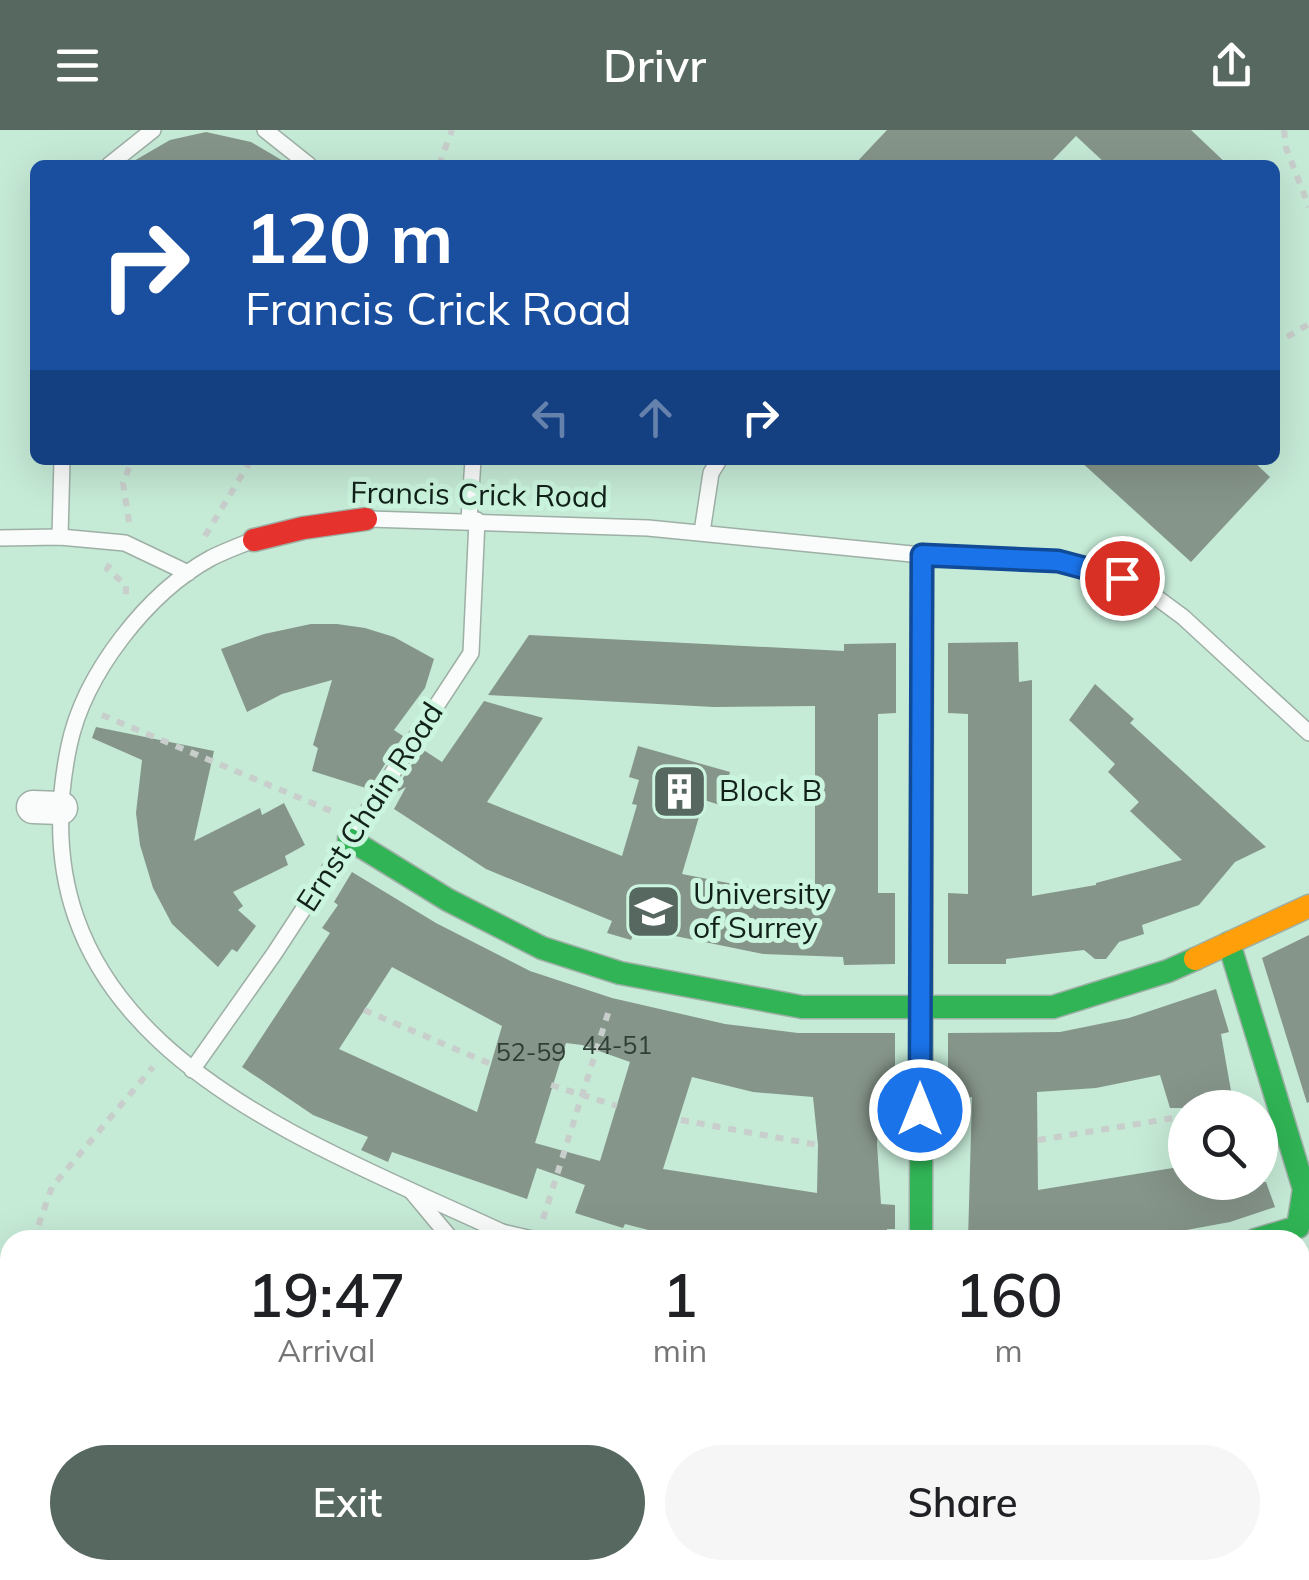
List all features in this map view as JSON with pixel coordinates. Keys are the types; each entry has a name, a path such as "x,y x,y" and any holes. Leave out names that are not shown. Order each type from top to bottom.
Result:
{"street":[{"name":"Francis Crick Road","path":"254,540 366,519"},
{"path":"921,1230 922,555"},
{"path":"354,831 448,900 542,948 620,972 802,1007 1052,1007 1168,970 1309,906"},
{"path":"1229,943 1278,1090 1304,1189 1298,1227 1288,1230"}],"lane":[{"path":"115,160 153,130"},
{"path":"265,130 303,160"},
{"path":"60,537 62,465"},
{"name":"Ernst Chain Road","path":"192,1070 274,954 471,654 473,465"},
{"path":"702,532 712,465"},
{"name":"Francis Crick Road","path":"366,519 473,520 702,532 922,555 1058,561 1103,571 1141,586 1184,617 1309,732"},
{"path":"0,538 60,537 125,543 188,574"},
{"name":"Francis Crick Road","path":"254,540 212,558 166,592 126,634 86,690 46,808 68,886 96,964 126,1009 192,1070 324,1150 409,1189 483,1230"},
{"name":"Francis Crick Road","path":"409,1189 444,1230"}],"path":[{"path":"441,160 452,130"},
{"path":"1284,130 1286,148 1309,208"},
{"path":"1288,337 1309,324"},
{"path":"106,568 125,543 129,522 124,483 130,465"},
{"path":"188,574 209,526 247,465"},
{"path":"80,705 354,831"},
{"path":"540,1230 620,972"},
{"path":"364,1010 493,1066"},
{"path":"37,1230 52,1187 153,1066"},
{"path":"551,1085 616,1106"},
{"path":"1038,1140 1168,1119"},
{"path":"681,1120 818,1144"}],"shaded area":[{"name":"University of Surrey","path":"0,130 1309,130 1309,1230 0,1230"}],"building":[{"path":"887,130 1191,130 1223,160 1102,160 1076,136 1053,160 859,160"},
{"path":"206,132 251,142 282,160 136,160 170,140"},
{"path":"1084,465 1257,465 1270,477 1191,562"},
{"path":"311,624 365,628 394,637 434,659 425,688 394,730 403,736 369,789 312,771 318,748 313,745 332,680 282,694 247,712 221,649"},
{"name":"Block B","path":"529,635 844,651 844,644 896,643 896,713 878,714 878,893 895,893 895,964 844,965 843,957 763,954 636,928 631,940 607,933 612,921 486,869 394,809 406,787 392,795 422,749 442,762 484,701 543,718 487,802 622,856 637,805 632,804 639,780 629,777 638,746 730,772 720,805 704,800 682,874 815,900 815,706 714,707 488,695"},
{"path":"1018,642 1019,682 1032,680 1032,896 1096,885 1182,860 1130,811 1139,802 1108,772 1115,764 1069,720 1095,684 1134,719 1130,723 1266,847 1235,862 1199,905 1142,925 1144,934 1119,942 1106,959 1095,959 1084,950 1006,959 1006,964 948,964 948,893 968,894 968,714 948,713 948,643"},
{"path":"96,727 214,751 194,841 260,808 262,815 284,803 305,845 285,856 288,865 233,892 243,906 238,910 256,926 237,952 232,949 218,967 172,924 153,888 140,845 136,813 142,760 92,738"},
{"path":"352,872 436,923 530,971 612,998 725,1024 798,1033 895,1033 895,1098 880,1099 877,1144 881,1204 895,1205 895,1229 648,1230 625,1224 623,1228 575,1213 585,1185 537,1168 527,1199 392,1152 388,1162 361,1150 368,1137 313,1115 242,1067 330,933 322,928 338,905 334,902","holes":["392,967 502,1026 477,1112 339,1049","566,1043 630,1062 600,1161 535,1143","692,1077 753,1092 813,1097 817,1193 663,1169"]},
{"path":"1309,935 1309,1102 1307,1103 1262,958"},
{"path":"1216,989 1229,1032 1221,1034 1231,1090 1168,1090 1168,1101 1160,1075 1096,1088 1037,1092 1038,1190 1168,1169 1168,1200 1272,1200 1275,1207 1230,1222 1186,1230 968,1230 972,1097 956,1099 955,1074 948,1074 948,1033 1060,1032 1129,1018"}],"traffic: fast":[{"path":"921,1230 922,555"},
{"path":"349,839 448,900 542,948 620,973 802,1007 1053,1007 1195,959"},
{"path":"1229,943 1304,1189 1298,1227 1288,1230"}],"traffic: slow":[{"path":"1195,959 1309,906"}],"traffic: jam":[{"path":"254,540 366,519"}],"place":[{"name":"Block B","path":"680,791"},
{"name":"University of Surrey","path":"654,911"}],"route":[{"path":"920,1110 922,555 1058,561 1122,578"}]}
